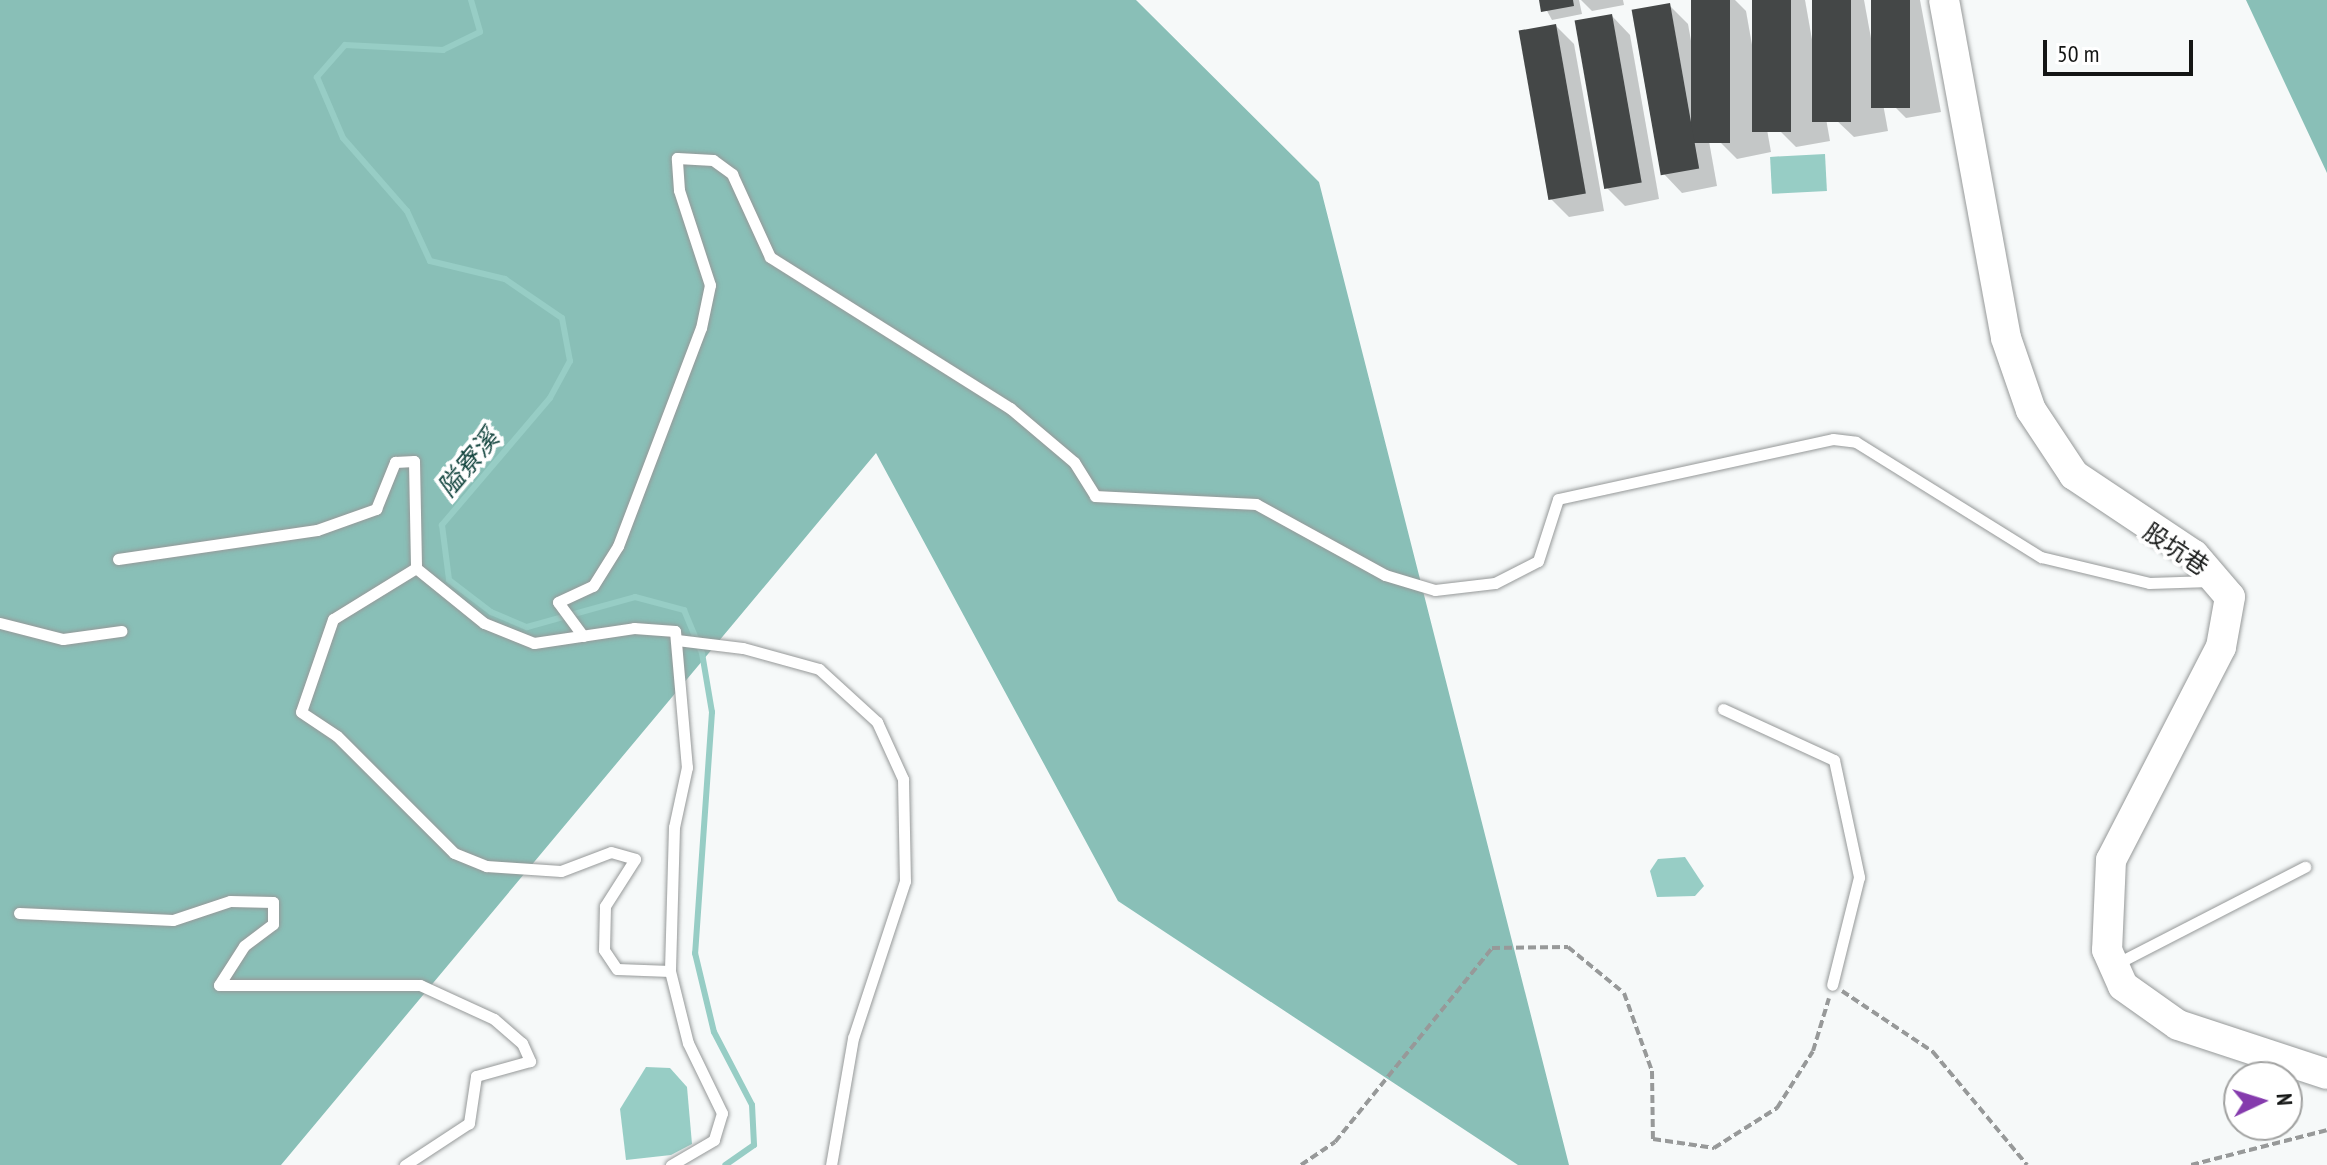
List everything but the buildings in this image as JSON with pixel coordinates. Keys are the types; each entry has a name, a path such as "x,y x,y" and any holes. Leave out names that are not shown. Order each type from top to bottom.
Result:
{"street":[{"name":"股坑巷","path":"1944,0 2006,338 2031,410 2074,475 2194,555 2219,580 2230,597 2226,634 2111,860 2103,910 2114,965 2123,986 2178,1025 2327,1074"}],"lane":[{"path":"583,636 558,602 593,586 618,546 701,328 710,285 679,190 677,158 713,160 732,174 770,257 1010,408 1074,462 1095,496 1256,504 1385,575 1435,590 1495,583 1538,561 1558,499 1833,439 1856,442 2041,557 2149,583 2219,580"},
{"path":"118,559 317,530 376,509 395,462 414,461 416,568 484,623 534,643 634,628 675,631 687,767 674,827 670,971 688,1043 722,1113 714,1140 671,1165"},
{"path":"416,568 333,619 301,712 337,736 454,853 486,866 561,871 611,852 635,859 605,906 604,950 617,969 670,971"},
{"path":"0,623 63,639 121,631"},
{"path":"678,640 743,648 819,669 877,722 903,779 905,881 853,1038 831,1165"},
{"path":"1723,709 1834,760 1859,877 1832,985"},
{"path":"2114,965 2305,867"},
{"path":"19,913 173,920 230,901 273,902 273,924 244,946 219,985 420,985 494,1019 522,1043 530,1061 476,1076 469,1123 405,1165"}],"path":[{"path":"1301,1165 1335,1142 1492,948 1568,947 1624,993 1652,1071 1653,1139 1714,1148 1777,1108 1813,1051 1832,985 1933,1052 2027,1165"},
{"path":"2191,1165 2327,1130"}],"shaded area":[{"path":"0,0 1136,0 1319,182 1569,1165 1518,1165 1118,901 876,453 281,1165 0,1165"},
{"path":"2246,0 2327,0 2327,173"},
{"path":"1825,154 1827,191 1772,194 1770,157"},
{"path":"1685,857 1704,886 1695,896 1657,897 1650,871 1658,859"},
{"path":"646,1067 670,1068 687,1087 692,1144 671,1155 626,1160 620,1109"}],"waterway":[{"name":"隘寮溪","path":"471,0 480,32 443,50 345,45 317,77 343,138 407,211 430,261 505,279 562,318 570,361 550,398 442,525 449,580 491,612 527,627 635,597 684,610 702,653 712,712 695,953 714,1032 752,1105 754,1145 725,1165"}]}
